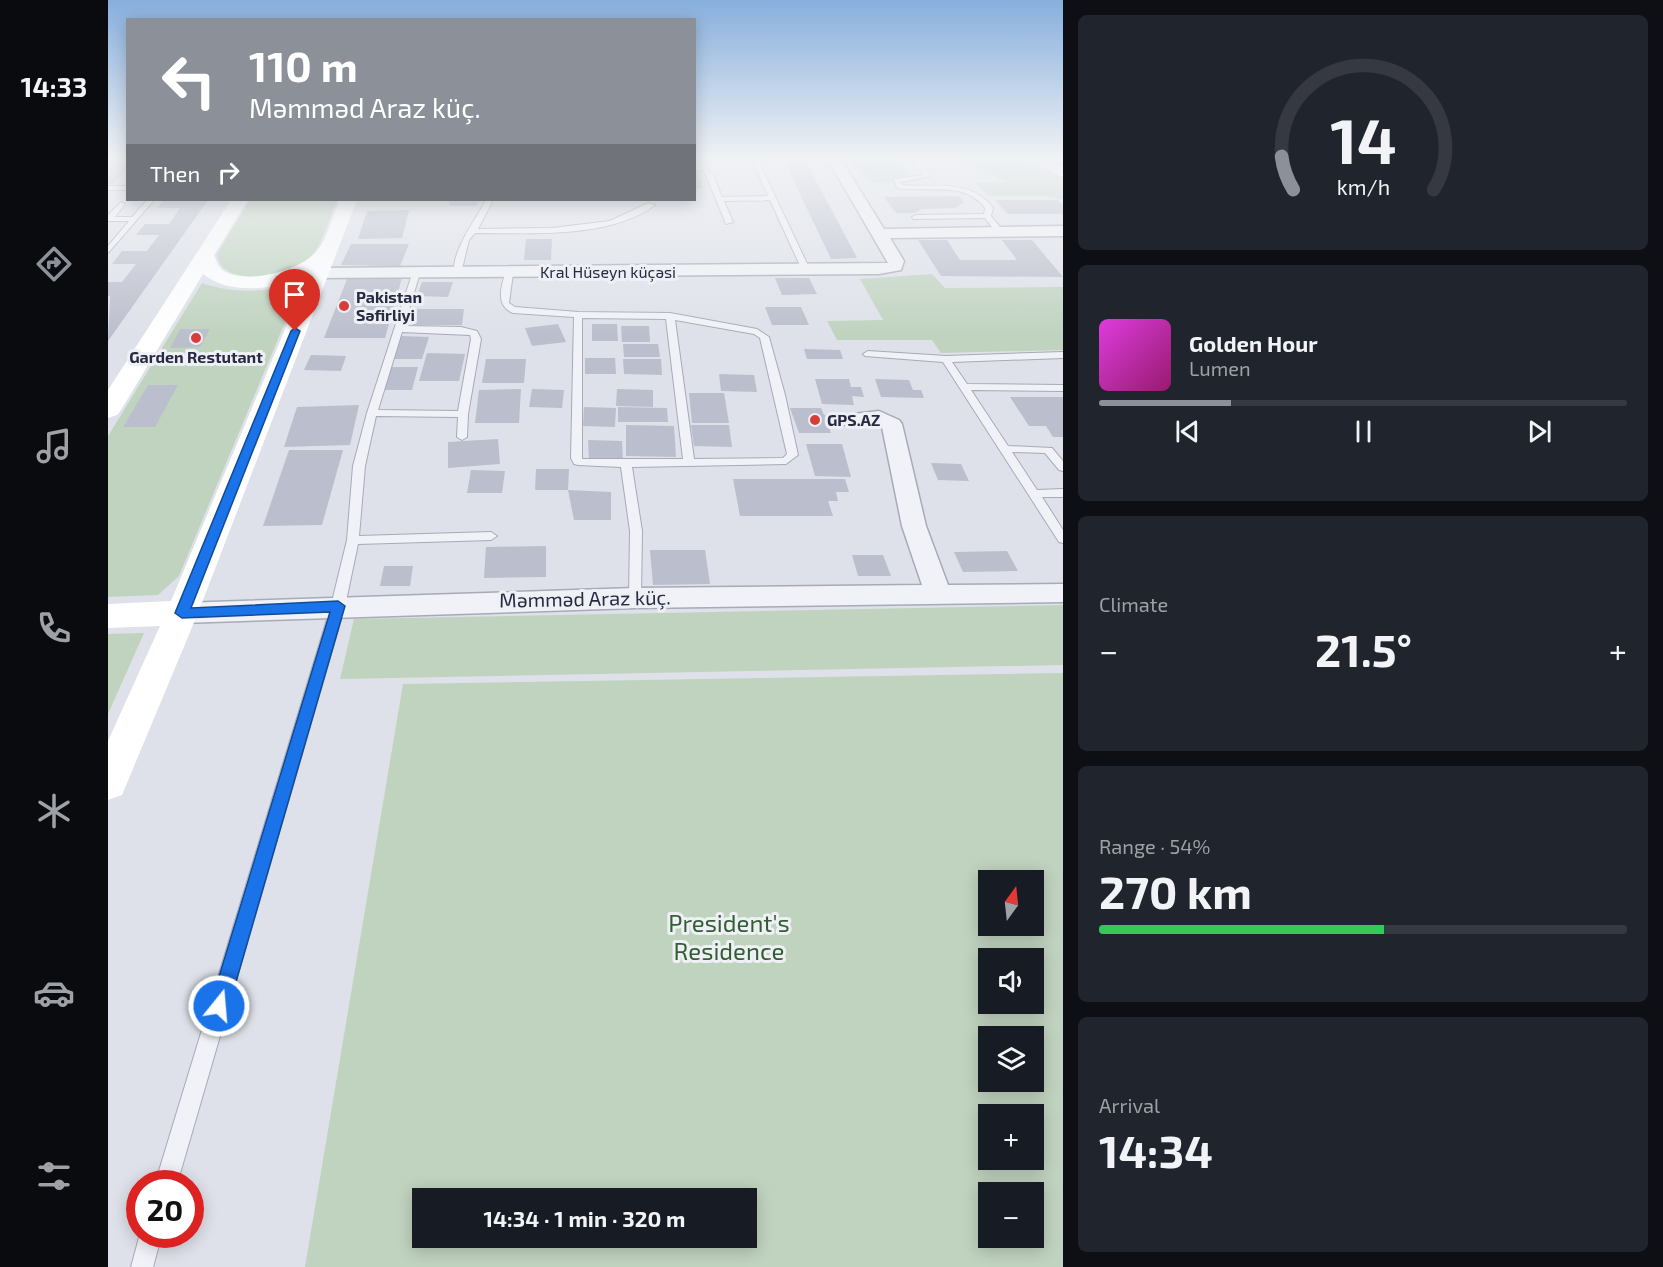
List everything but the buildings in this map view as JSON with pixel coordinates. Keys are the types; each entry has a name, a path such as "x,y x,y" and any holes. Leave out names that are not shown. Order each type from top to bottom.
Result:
{"main road":[{"path":"108,410 229,217"},
{"path":"108,783 182,613 312,268 339,217"},
{"path":"205,256 209,268 216,274 228,278 258,281 312,268"},
{"name":"Məmməd Araz küç.","path":"108,615 182,613"}],"street":[{"path":"870,217 880,234 1063,231"},
{"name":"Kral Hüseyn küçəsi","path":"312,268 416,273 509,273 890,268 897,264 880,234"},
{"path":"844,420 879,417 892,424 914,526 938,594"},
{"name":"Məmməd Araz küç.","path":"182,613 338,606 635,598 1063,593"}],"lane":[{"path":"110,217 109,219 135,219"},
{"path":"457,273 465,240 480,217"},
{"path":"472,231 552,230 612,223 624,217"},
{"path":"727,217 729,222"},
{"path":"782,217 806,270"},
{"path":"988,217 1000,232"},
{"path":"108,251 135,219"},
{"path":"170,1170 338,606 352,540 359,466 372,413 416,273"},
{"path":"509,273 507,307 513,310 578,315 670,316 750,329 764,337 793,455 786,461 689,461 626,464 578,462 576,458 578,315"},
{"path":"670,316 689,461"},
{"path":"399,328 461,330 474,333 476,339 463,414 462,437"},
{"path":"868,354 946,359 1063,355"},
{"path":"946,359 1063,539"},
{"path":"965,387 1063,388"},
{"path":"372,413 463,414"},
{"path":"1005,449 1048,450 1063,468"},
{"path":"626,464 636,531 635,598"},
{"path":"1034,494 1063,493"},
{"path":"352,540 491,536"},
{"path":"142,1267 147,1248"}],"green space":[{"path":"240,217 331,217 323,237 312,255 303,262 275,273 244,276 231,273 221,265 217,254"},
{"path":"932,274 945,288 1063,287 1063,350 941,353 932,340 837,340 827,321 883,320 860,279"},
{"path":"202,283 227,289 252,291 301,284 179,576 158,595 108,597 108,436"},
{"path":"1063,605 1063,665 340,679 354,619"},
{"path":"144,633 108,714 108,634"},
{"name":"President's Residence","path":"1063,673 1063,1267 305,1267 403,684"}],"place":[{"name":"Pakistan Səfirliyi","path":"344,306"},
{"name":"Garden Restutant","path":"196,338"},
{"name":"GPS.AZ","path":"815,420"}],"route":[{"path":"219,1006 338,606 182,613 295,331"}]}
